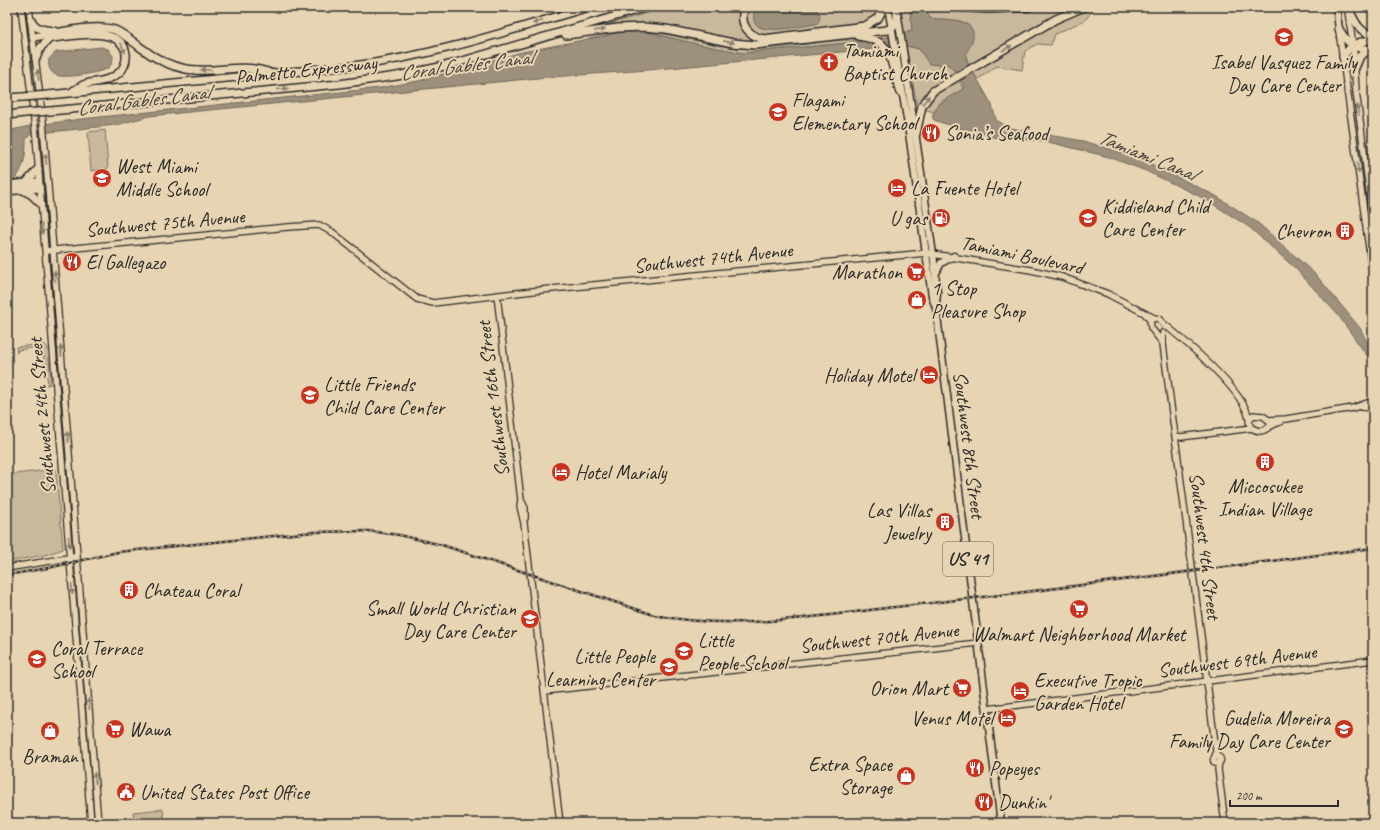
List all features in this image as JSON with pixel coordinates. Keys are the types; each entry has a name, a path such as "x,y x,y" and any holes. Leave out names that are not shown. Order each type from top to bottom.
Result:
{"highway":[{"name":"Palmetto Expressway","path":"7,98 272,74 359,65 411,57 589,7"},
{"name":"Palmetto Expressway","path":"7,116 384,78 443,66 648,7"},
{"path":"745,7 742,14 744,26 750,34 764,39 865,26 878,18 884,7"},
{"name":"Southwest 8th Street","path":"896,7 898,17"},
{"path":"953,7 989,9 1029,7"},
{"path":"916,134 917,120 925,101 934,91 1056,20 1084,7"},
{"path":"1348,7 1358,27 1365,33 1373,35"},
{"path":"534,40 608,29 636,27 660,28 748,45 892,31 898,17"},
{"path":"31,20 40,30 58,32 108,29 119,32 151,56 174,66 200,70 255,68 272,74"},
{"path":"1339,29 1346,41 1353,46 1360,49 1372,49"},
{"path":"33,39 58,32"},
{"path":"33,39 105,34 118,40 125,49 126,60 118,73 105,81 86,84 69,92"},
{"path":"846,35 872,38 883,44 888,51 895,76"},
{"path":"36,58 41,47 49,39"},
{"path":"1343,57 1347,51 1361,41 1373,40"},
{"path":"1355,68 1360,56 1372,49"},
{"path":"24,187 38,169"},
{"path":"7,185 24,187 40,203"},
{"path":"7,191 39,185"}],"main road":[{"name":"Southwest 8th Street","path":"888,7 896,49 913,164 929,253 935,274 937,292 936,308 1001,823"},
{"path":"1336,7 1339,29"},
{"name":"Southwest 8th Street","path":"898,17 921,171 932,296 936,308"},
{"path":"895,76 902,108 907,119"},
{"path":"907,119 911,101"},
{"path":"913,164 921,171"},
{"path":"935,274 941,262 954,256"}],"street":[{"name":"Southwest 24th Street","path":"21,7 36,137 40,203 68,521 91,823"},
{"name":"Southwest 24th Street","path":"30,7 43,122 54,250 98,823"},
{"path":"1348,7 1353,46 1355,84 1373,219"},
{"path":"1339,29 1373,277"},
{"path":"25,40 33,39"},
{"path":"1345,74 1355,84"},
{"path":"1353,129 1362,135"},
{"path":"39,185 48,184"},
{"name":"Southwest 75th Avenue","path":"44,251 314,225 326,228 421,301 436,302 496,295"},
{"name":"Tamiami Boulevard","path":"929,253 1042,272 1068,279 1112,295 1146,314 1152,320 1151,328 1161,333"},
{"name":"Southwest 74th Avenue","path":"496,295 929,253"},
{"name":"Southwest 16th Street","path":"496,295 521,500 525,508 524,523 560,823"},
{"path":"1152,320 1160,319 1215,370 1243,403 1258,415 1269,420 1286,419 1361,407 1373,402"},
{"path":"1164,324 1161,333 1174,333"},
{"name":"Southwest 4th Street","path":"1161,333 1225,823"},
{"path":"1243,403 1252,428"},
{"path":"1361,407 1373,408"},
{"path":"1238,429 1253,415 1258,415"},
{"path":"1175,436 1182,437 1252,428 1263,431 1286,419"},
{"path":"1269,420 1270,426"},
{"path":"68,521 75,520"},
{"path":"7,568 78,556"},
{"name":"Southwest 70th Avenue","path":"544,691 978,643"},
{"name":"Southwest 69th Avenue","path":"987,709 1373,660"}],"shaded area":[{"path":"668,7 741,7 740,21 742,29 752,39 751,42 656,25 638,24 609,26 609,24"},
{"path":"748,7 760,7 755,10 759,27 775,29 790,25 817,10 764,7 876,7 879,12 866,23 766,36 752,30 747,23 746,13"},
{"path":"760,7 817,10 820,15 819,21 816,24 787,29 765,29 758,26 754,20 755,10"},
{"path":"900,7 905,7 910,10 912,31 904,33"},
{"path":"910,7 925,7 930,18 959,21 966,23 971,27 973,33 972,42 967,52 966,59 992,105 996,120 1010,128 1083,141 1139,158 1216,196 1258,223 1316,275 1360,328 1367,342 1373,345 1373,364 1338,315 1295,268 1249,227 1205,199 1146,171 1109,157 1044,141 990,137 980,131 958,128 934,120 932,116 938,105 963,89 963,84 955,71 949,65 929,64 919,49 906,46 648,70 538,78 149,116 116,125 31,134 26,139 25,157 20,172 13,182 7,183 7,131 30,126 81,119 380,88 418,81 522,52 624,32 642,31 743,53 867,41 912,31"},
{"path":"927,7 967,11 1065,9 1073,7 1073,9 970,67 965,54 971,28 967,24 958,20 930,18 927,13"},
{"path":"1096,7 1085,20 1055,34 1051,45 1037,44 1025,51 1022,70 997,66 977,80 972,71 1061,19 1086,9"},
{"path":"642,31 724,46 751,49 766,49 840,40 870,41 743,53"},
{"path":"906,46 920,49 928,61 948,64 957,74 937,86 918,111"},
{"path":"101,47 108,49 113,56 110,66 104,70 82,75 60,76 52,72 50,68 49,59 56,52"},
{"path":"959,79 963,89 942,101 934,112 923,109 937,92"},
{"path":"105,130 108,167 107,169 91,171 88,132"},
{"path":"44,344 48,348 51,384 46,385 48,384 43,352 39,352 38,347 18,350 17,353 16,347"},
{"path":"56,469 63,549 45,555 7,562 7,475"},
{"path":"163,809 164,823 135,823 133,812"}],"railway":[{"path":"7,575 48,568 118,552 313,532 369,531 399,535 442,545 654,615 685,620 748,622 810,617 1021,593 1373,548"}],"place":[{"name":"Isabel Vasquez Family Day Care Center","path":"1284,37"},
{"name":"Tamiami Baptist Church","path":"829,62"},
{"name":"Flagami Elementary School","path":"778,112"},
{"name":"Sonia’s Seafood","path":"931,133"},
{"name":"West Miami Middle School","path":"102,178"},
{"name":"La Fuente Hotel","path":"897,188"},
{"name":"U gas","path":"941,218"},
{"name":"Kiddieland Child Care Center","path":"1088,218"},
{"name":"Chevron","path":"1345,231"},
{"name":"El Gallegazo","path":"72,262"},
{"name":"Marathon","path":"916,272"},
{"name":"1 Stop Pleasure Shop","path":"917,300"},
{"name":"Holiday Motel","path":"929,375"},
{"name":"Little Friends Child Care Center","path":"310,395"},
{"name":"Miccosukee Indian Village","path":"1265,462"},
{"name":"Hotel Marialy","path":"561,472"},
{"name":"Las Villas Jewelry","path":"945,522"},
{"name":"Chateau Coral","path":"129,590"},
{"name":"Walmart Neighborhood Market","path":"1079,609"},
{"name":"Small World Christian Day Care Center","path":"530,619"},
{"name":"Little People School","path":"684,651"},
{"name":"Coral Terrace School","path":"37,659"},
{"name":"Little People Learning Center","path":"669,667"},
{"name":"Orion Mart","path":"962,688"},
{"name":"Executive Tropic Garden Hotel","path":"1020,691"},
{"name":"Venus Motel","path":"1007,718"},
{"name":"Wawa","path":"115,729"},
{"name":"Gudelia Moreira Family Day Care Center","path":"1344,729"},
{"name":"Braman","path":"50,731"},
{"name":"Popeyes","path":"975,768"},
{"name":"Extra Space Storage","path":"906,776"},
{"name":"United States Post Office","path":"126,792"},
{"name":"Dunkin'","path":"984,802"}],"water label":[{"name":"Coral Gables Canal","path":"466,65"},
{"name":"Coral Gables Canal","path":"143,100"},
{"name":"Tamiami Canal","path":"1147,155"}]}
